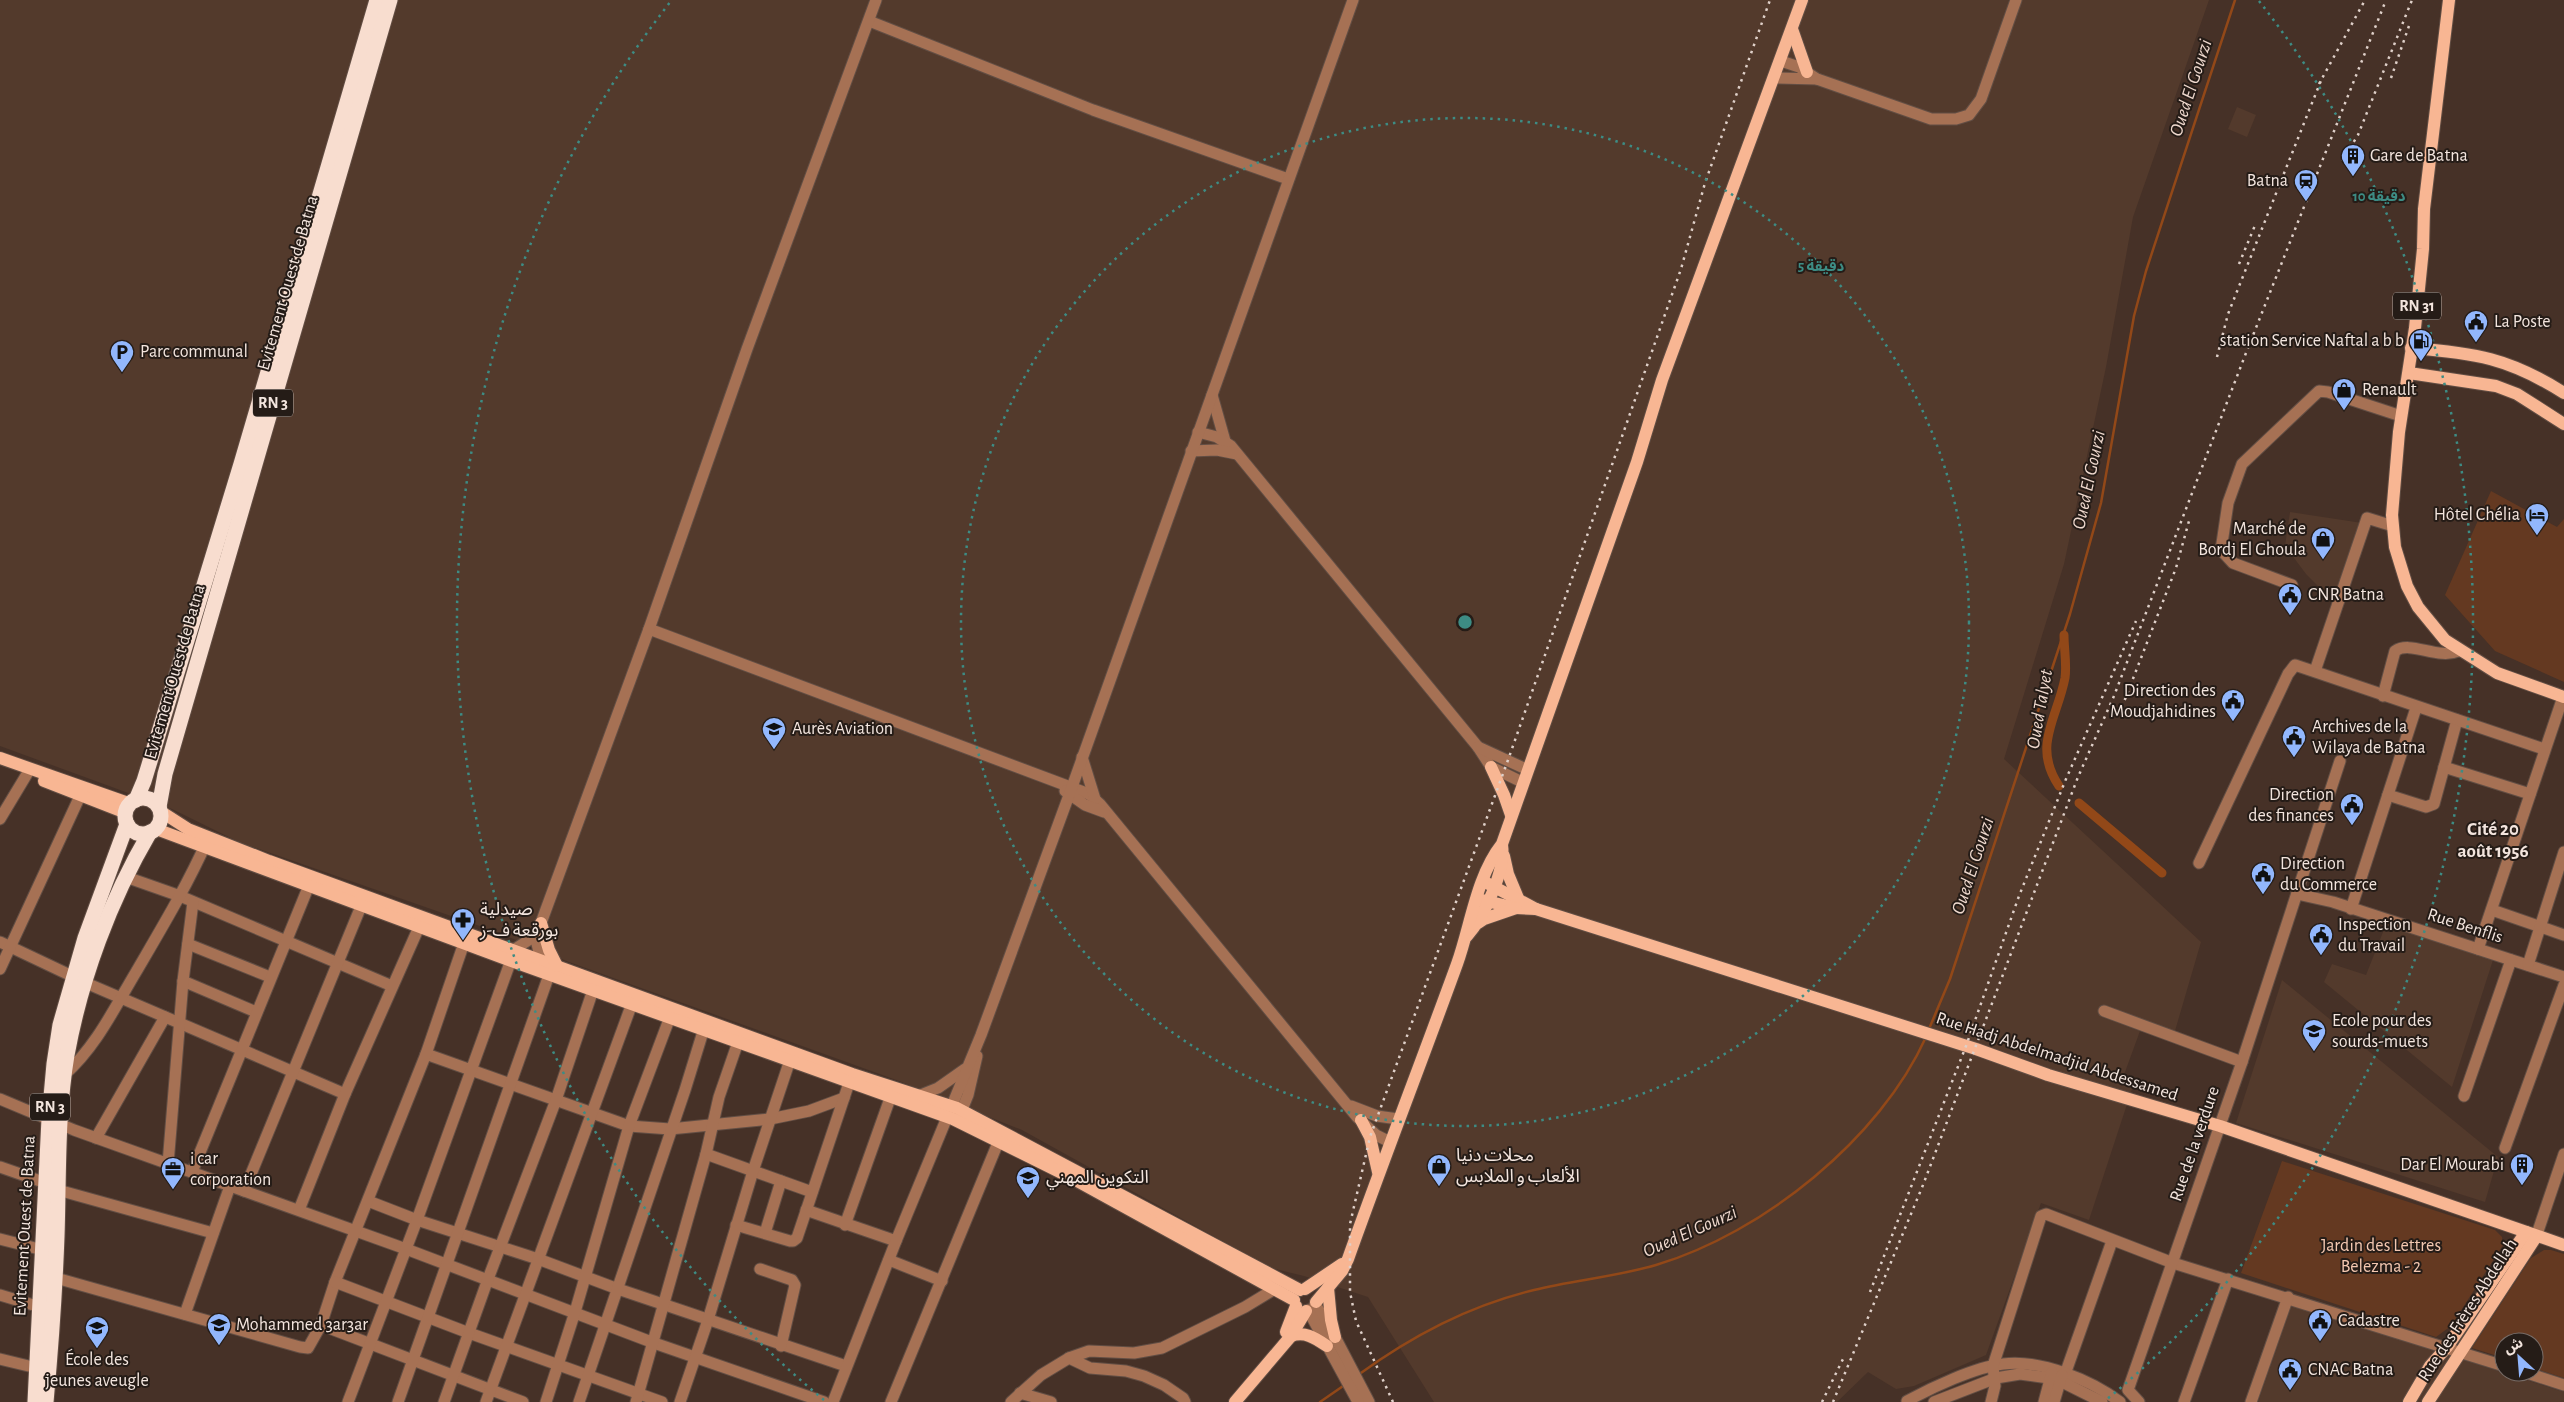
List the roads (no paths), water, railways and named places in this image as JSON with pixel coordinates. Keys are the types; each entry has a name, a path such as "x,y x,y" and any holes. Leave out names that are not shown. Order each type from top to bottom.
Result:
{"highway":[{"name":"Evitement Ouest de Batna","path":"160,809 171,756 248,466 377,0"},
{"name":"Evitement Ouest de Batna","path":"55,1121 86,938 130,810 144,781 248,466 390,0"},
{"path":"149,799 160,809 161,817 153,831 137,833 130,810 149,799"},
{"name":"Evitement Ouest de Batna","path":"46,1402 56,1278 52,1186 55,1121 54,1064 60,1025 126,877 153,831"},
{"name":"Evitement Ouest de Batna","path":"35,1402 43,1250 52,1186"}],"main road":[{"path":"1001,1136 1272,1290 1305,1301 1328,1288 1342,1271 1467,936 1503,849 1511,815 1526,769 1637,462 1662,380 1775,78 1802,0"},
{"name":"RN 31","path":"2449,0 2424,209 2423,249 2409,373 2401,416 2393,526 2400,566 2418,607 2431,625 2459,651 2497,673 2564,697"},
{"path":"1792,29 1800,56 1812,75"},
{"path":"2411,348 2463,352 2498,359 2564,393"},
{"path":"2409,373 2496,386 2517,394 2564,424"},
{"path":"0,758 130,810"},
{"path":"0,764 80,796 130,810"},
{"path":"1491,767 1504,794 1511,815"},
{"path":"160,809 206,844"},
{"path":"153,831 206,844 634,998 851,1079 954,1113"},
{"path":"1503,849 1517,903"},
{"path":"1488,883 1517,903"},
{"path":"1482,900 1517,903"},
{"path":"1478,923 1482,900"},
{"path":"364,901 419,926 464,943 541,960 553,970 593,990 634,998 670,1017 705,1025 738,1042 791,1057"},
{"path":"1467,936 1484,919 1517,903"},
{"name":"Rue Hadj Abdelmadjid Abdessamed","path":"1517,903 1904,1026 2048,1075 2220,1126 2564,1245"},
{"path":"541,923 553,970"},
{"path":"892,1093 918,1096 1001,1136 1305,1301"},
{"path":"1361,1120 1370,1137 1378,1174"},
{"name":"Rue des Frères Abdellah","path":"2409,1402 2430,1366 2447,1347 2531,1234"},
{"name":"Rue des Frères Abdellah","path":"2428,1402 2531,1234"},
{"path":"1235,1402 1286,1340 1305,1301 1346,1261"},
{"path":"1286,1340 1299,1333 1331,1341 1328,1288"}],"street":[{"path":"348,1402 417,1220 513,955 534,936 541,923 649,629 744,358 876,0"},
{"path":"954,1113 967,1066 981,1035 1067,789 1082,758 1352,0"},
{"path":"1781,61 1812,75 1931,119 1945,121 1963,117 1976,108 1981,99 2016,0"},
{"path":"869,20 1093,110 1288,179"},
{"path":"1775,78 1812,75"},
{"path":"2292,585 2233,563 2223,553 2221,546 2228,503 2242,464 2319,391 2328,392 2401,416"},
{"path":"1212,394 1225,441 1478,747 1491,767 1522,782"},
{"path":"1198,432 1225,441"},
{"path":"1191,451 1217,450 1237,454"},
{"path":"2315,671 2367,518 2393,526"},
{"path":"649,629 1095,799"},
{"path":"2384,696 2395,651 2399,648 2408,647 2444,655 2459,651"},
{"path":"2199,862 2290,670 2297,665 2416,708 2544,750"},
{"path":"2478,949 2544,750 2564,697"},
{"path":"2351,909 2416,708"},
{"path":"2388,795 2426,808 2433,806 2437,799 2457,720"},
{"path":"1478,747 1526,769"},
{"path":"1082,758 1095,799 1104,812 1347,1104 1376,1135 1390,1142"},
{"name":"Rue de la verdure","path":"2139,1402 2128,1390 2242,1062 2268,976 2340,761"},
{"path":"2444,767 2530,794"},
{"path":"0,819 27,774"},
{"path":"1067,789 1085,805 1104,812"},
{"path":"0,970 12,948 80,796"},
{"path":"64,1075 79,1062 121,996 180,896 206,844"},
{"path":"2528,965 2564,852"},
{"path":"126,877 180,896 284,942 392,986"},
{"path":"192,1172 310,881"},
{"name":"Rue Benflis","path":"2297,894 2351,909 2564,977"},
{"path":"244,1191 336,963 364,901"},
{"path":"168,1164 181,1024 183,981 194,902"},
{"path":"2492,910 2564,935"},
{"path":"299,1210 345,1094 419,926"},
{"path":"534,936 541,960"},
{"path":"0,942 80,980 121,996 165,1017 345,1094"},
{"path":"56,1278 305,1348 311,1345 321,1325 335,1282 426,1054 464,943"},
{"path":"188,944 270,977"},
{"path":"2464,1096 2511,960"},
{"path":"398,1402 553,970"},
{"path":"183,981 256,1012"},
{"path":"2505,1148 2564,985"},
{"path":"444,1402 556,1100 593,990"},
{"path":"486,1402 634,998"},
{"path":"2104,1011 2242,1062"},
{"path":"96,1138 165,1017"},
{"path":"546,1402 586,1276 628,1126 670,1017"},
{"path":"579,1402 670,1129 685,1090 705,1025"},
{"path":"0,1099 96,1138 447,1264 654,1343 825,1402 846,1366 896,1241 954,1113 972,1078 981,1035"},
{"path":"638,1397 706,1154 711,1126 738,1042"},
{"path":"426,1054 628,1126 670,1129 770,1119 809,1111 844,1098"},
{"path":"680,1402 708,1320 752,1171 791,1057"},
{"path":"918,1096 938,1088 959,1074 967,1066"},
{"path":"736,1225 793,1241 800,1232 851,1079"},
{"path":"845,1225 892,1093"},
{"path":"1347,1104 1377,1116 1398,1119"},
{"path":"891,1402 1001,1136"},
{"path":"706,1154 812,1192"},
{"path":"2531,1234 2552,1192 2564,1154"},
{"path":"0,1167 52,1186 213,1233"},
{"path":"765,1234 781,1181"},
{"path":"185,1314 230,1186"},
{"path":"368,1201 417,1220 538,1259 781,1346 846,1366"},
{"path":"806,1210 896,1241"},
{"path":"1991,1402 1995,1382 1993,1366 2041,1216 2049,1215 2112,1241 2173,1263 2288,1297 2494,1363"},
{"path":"0,1239 43,1250"},
{"path":"2047,1402 2112,1241"},
{"path":"889,1260 942,1281"},
{"path":"760,1269 792,1280 795,1285 781,1346"},
{"path":"2184,1402 2228,1279"},
{"path":"335,1282 387,1300 428,1318 589,1375 638,1397 662,1402"},
{"path":"1011,1402 1041,1375 1069,1358 1089,1352 1134,1353 1162,1348 1245,1307 1272,1290"},
{"path":"0,1295 40,1307"},
{"path":"2251,1402 2288,1297"},
{"path":"1305,1301 1369,1402"},
{"path":"321,1325 523,1402"},
{"path":"1069,1358 1090,1368 1126,1371 1144,1376 1164,1385 1183,1398 1185,1402"},
{"path":"1340,1358 1358,1402"},
{"path":"0,1360 37,1368"},
{"path":"1905,1402 1932,1389 1993,1366 2020,1363 2059,1376 2102,1402"},
{"path":"1936,1402 2020,1374 2059,1376 2086,1381 2120,1402"},
{"path":"2544,1378 2564,1385"},
{"path":"1020,1393 1051,1402"}],"waterway":[{"name":"Oued El Gourzi","path":"1929,1029 1950,979 2070,614 2101,503 2134,316 2146,271 2235,0"},
{"name":"Oued Talyet","path":"2059,786 2051,772 2047,758 2047,745 2052,720 2065,678 2064,635"},
{"name":"Oued Talyet","path":"2079,803 2162,873"},
{"name":"Oued El Gourzi","path":"1358,1375 1420,1335 1486,1305 1534,1290 1625,1273 1656,1265 1696,1250 1737,1230 1776,1206 1814,1177 1849,1146 1906,1075 1926,1037"},
{"name":"Oued El Gourzi","path":"1320,1402 1346,1384"}],"railway":[{"path":"1393,1402 1356,1321 1350,1292 1350,1224 1370,1137 1508,760 1681,269 1705,183 1770,0"},
{"path":"2319,84 2365,0"},
{"path":"1833,1402 1923,1185 2078,777 2114,696 2246,353 2386,0"},
{"path":"2342,161 2358,135 2412,0"},
{"path":"2391,78 2410,23"},
{"path":"2217,357 2228,314 2322,78"},
{"path":"2239,264 2256,223"},
{"path":"2122,707 2176,568 2189,521"},
{"path":"1870,1292 1966,1046 2019,896 2066,779 2136,621"},
{"path":"1822,1402 1844,1357"}],"place":[{"name":"Gare de Batna","path":"2353,177"},
{"name":"Batna","path":"2306,202"},
{"name":"La Poste","path":"2476,343"},
{"name":"station Service Naftal a b b","path":"2421,362"},
{"name":"Parc communal","path":"122,373"},
{"name":"Renault","path":"2344,411"},
{"name":"Hôtel Chélia","path":"2537,536"},
{"name":"Marché de Bordj El Ghoula","path":"2323,560"},
{"name":"CNR Batna","path":"2290,616"},
{"name":"Direction des Moudjahidines","path":"2233,722"},
{"name":"Aurès Aviation","path":"774,750"},
{"name":"Archives de la Wilaya de Batna","path":"2294,758"},
{"name":"Direction des finances","path":"2352,826"},
{"name":"Direction du Commerce","path":"2263,895"},
{"name":"صيدلية بورقعة ف-ز","path":"463,941"},
{"name":"Inspection du Travail","path":"2321,956"},
{"name":"Ecole pour des sourds-muets","path":"2314,1052"},
{"name":"Dar El Mourabi","path":"2522,1186"},
{"name":"محلات دنيا الألعاب و الملابس","path":"1439,1187"},
{"name":"i car corporation","path":"173,1190"},
{"name":"التكوين المهني","path":"1028,1199"},
{"name":"Cadastre","path":"2320,1342"},
{"name":"Mohammed 3ar3ar","path":"219,1346"},
{"name":"École des jeunes aveugle","path":"97,1349"},
{"name":"CNAC Batna","path":"2290,1391"}],"district":[{"name":"Cité 20 août 1956","path":"2493,840"}],"park label":[{"name":"Jardin des Lettres Belezma - 2","path":"2381,1256"}]}
